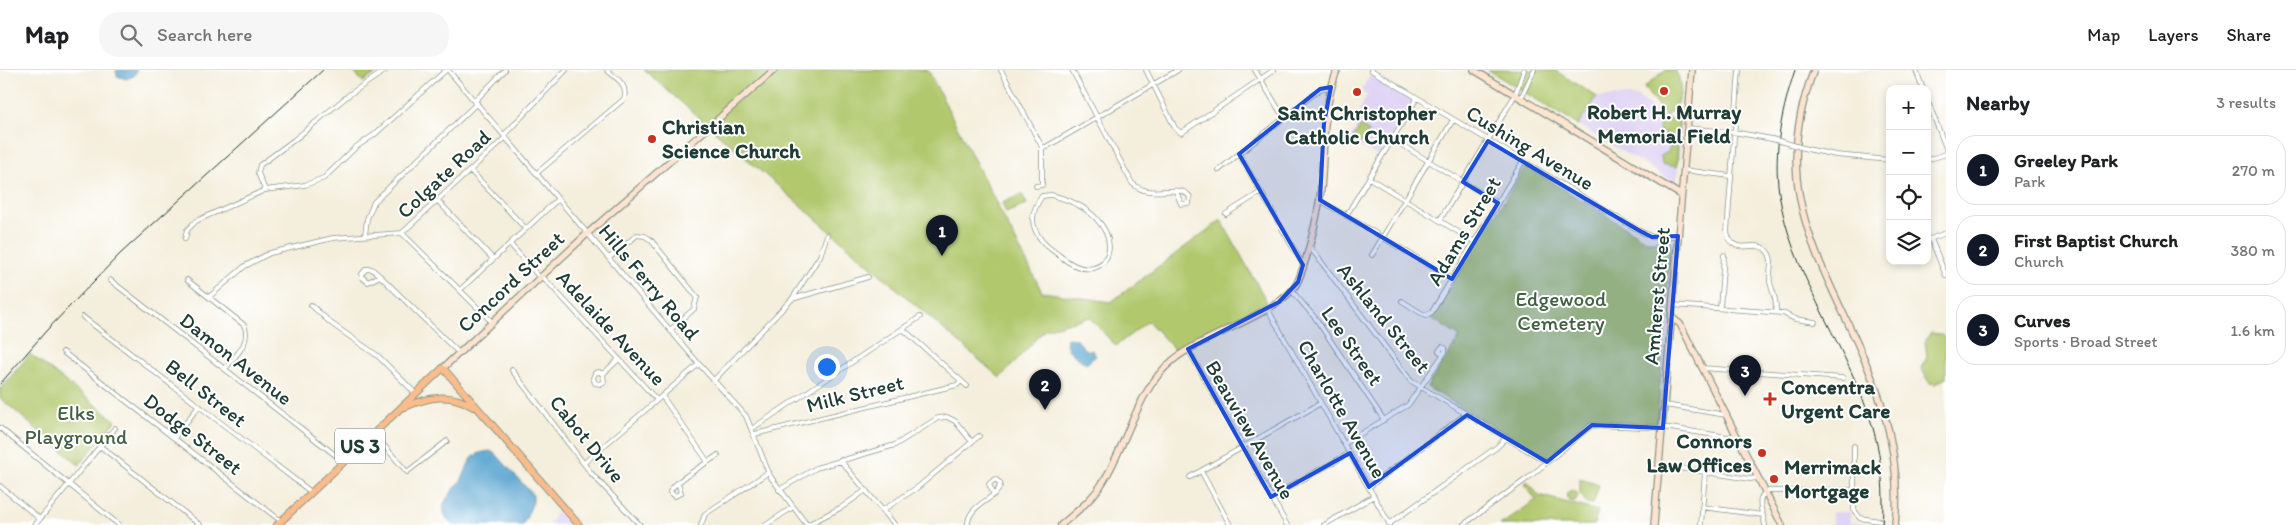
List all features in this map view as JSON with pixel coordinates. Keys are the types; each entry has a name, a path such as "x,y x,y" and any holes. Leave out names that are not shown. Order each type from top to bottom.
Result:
{"main road":[{"name":"Concord Street","path":"279,523 588,233 774,70"},
{"path":"1061,525 1098,490 1153,383 1170,362 1188,349 1267,308 1292,291 1298,282 1320,200 1322,137 1331,87 1337,70"},
{"path":"1474,70 1681,195"},
{"name":"Amherst Street","path":"1654,525 1692,70"},
{"path":"1814,70 1803,103 1797,137 1796,174 1801,206 1812,244 1869,373 1885,415 1894,465 1895,525"},
{"path":"1671,318 1680,324 1782,525"},
{"path":"443,368 579,525"},
{"path":"399,410 423,399 444,397 458,400 479,410"}],"street":[{"path":"265,190 258,173 260,165 386,70"},
{"path":"185,239 187,230 196,221 265,190 305,185 324,178 356,147 374,135 447,70"},
{"name":"Hills Ferry Road","path":"447,70 699,364 739,407 753,428 769,472 779,490 807,525"},
{"path":"365,235 367,219 374,202 476,102 505,70"},
{"name":"Colgate Road","path":"402,232 505,136 566,70"},
{"path":"537,173 624,99 626,90 624,86 607,70"},
{"path":"1001,70 1042,147 1042,196 1032,216 1033,225 1044,243 1078,268 1092,268 1106,260 1110,239 1107,231 1096,217 1073,202 1051,195 1042,196"},
{"path":"1072,70 1135,187 1146,192 1176,191"},
{"path":"1146,70 1175,128 1181,133 1274,70"},
{"path":"1042,147 1178,70"},
{"path":"1255,70 1284,118"},
{"name":"Cushing Avenue","path":"1371,70 1648,236 1678,236"},
{"path":"1440,220 1515,95 1524,70"},
{"path":"1522,98 1534,70"},
{"path":"1739,70 1730,176 1728,236 1737,246 1761,247 1767,252 1772,261 1770,281 1777,299 1776,312"},
{"path":"1916,70 1922,85"},
{"path":"1219,170 1320,90 1331,87"},
{"path":"1346,216 1417,98"},
{"path":"1931,109 1946,147"},
{"path":"1372,255 1453,120"},
{"path":"1687,128 1734,132 1772,139 1836,155 1886,160"},
{"path":"1392,139 1498,203"},
{"path":"1239,154 1303,264"},
{"path":"1931,159 1946,154"},
{"name":"Adams Street","path":"1402,301 1421,314 1427,315 1434,308 1523,161"},
{"path":"470,170 526,229"},
{"path":"1684,170 1730,176"},
{"path":"1369,178 1475,242"},
{"path":"1036,186 1042,185"},
{"path":"1226,214 1262,192"},
{"path":"461,289 558,199"},
{"path":"438,200 493,259"},
{"path":"1320,200 1452,279"},
{"path":"209,297 245,266 270,253 333,238 402,232 461,289 492,323"},
{"path":"1931,239 1946,233"},
{"path":"609,258 637,235 645,236 651,240 697,297 694,309 670,330"},
{"path":"714,380 792,298 820,256 827,235"},
{"name":"Adelaide Avenue","path":"510,244 658,400"},
{"path":"1931,244 1946,276"},
{"name":"Ashland Street","path":"1308,245 1405,375 1420,387 1547,462"},
{"path":"1720,308 1724,255"},
{"path":"380,276 368,282 363,278 362,274 366,269 370,269 380,276 459,353"},
{"path":"792,298 868,276"},
{"name":"Damon Avenue","path":"110,280 344,462"},
{"path":"188,280 244,325 247,332 247,340 225,369"},
{"name":"Lee Street","path":"1292,291 1316,319 1384,420"},
{"path":"311,305 332,324 378,356 416,394"},
{"path":"1672,305 1776,312 1786,314 1795,319 1815,322"},
{"name":"Charlotte Avenue","path":"1267,308 1390,525"},
{"name":"Bell Street","path":"83,317 311,492"},
{"path":"753,428 920,317"},
{"path":"903,329 967,386"},
{"name":"Beauview Avenue","path":"1188,349 1287,525"},
{"name":"Dodge Street","path":"63,352 279,523"},
{"path":"1344,444 1408,405 1443,354"},
{"path":"603,374 619,359"},
{"path":"584,463 699,364"},
{"path":"1702,368 1843,378"},
{"name":"Cabot Drive","path":"512,370 584,463 640,525"},
{"name":"Milk Street","path":"755,434 956,385 961,380"},
{"path":"662,396 708,462"},
{"path":"1190,477 1321,403"},
{"path":"1665,405 1726,415"},
{"path":"174,438 199,406"},
{"path":"1369,487 1466,414"},
{"path":"779,490 816,468 895,445 926,424 942,417 955,421 972,442"},
{"path":"1463,525 1547,462 1592,425 1663,428 1725,437 1736,435"},
{"path":"0,428 119,525"},
{"path":"35,525 115,428"},
{"path":"374,434 406,472 446,441"},
{"path":"883,510 918,487 979,436"},
{"path":"1390,525 1497,447 1506,438"},
{"path":"100,446 200,525"},
{"path":"1854,446 1854,510 1857,515 1864,519 1880,521"},
{"path":"1271,497 1350,454"},
{"path":"678,482 718,455"},
{"path":"840,460 895,525"},
{"path":"1660,465 1750,479 1757,478"},
{"path":"1201,471 1230,525"},
{"path":"701,524 705,514 769,472"},
{"path":"1701,525 1705,472"},
{"path":"0,486 40,519"},
{"path":"1765,525 1760,499 1765,492 1775,489 1853,490"},
{"path":"807,525 842,507 866,490"},
{"path":"968,525 971,512 993,493"},
{"path":"1324,525 1374,496"},
{"path":"1702,506 1763,515"},
{"path":"766,525 793,507"}],"highlighted area":[{"path":"1331,87 1324,123 1320,200 1452,279 1498,203 1463,182 1488,141 1652,237 1678,236 1663,428 1592,425 1547,462 1467,415 1369,487 1350,453 1271,497 1188,349 1279,302 1298,282 1303,265 1239,154 1320,89"}],"shaded area":[{"path":"1371,73 1413,98 1379,157 1349,140 1357,126 1353,124 1367,95 1361,91"},
{"path":"1597,97 1638,97 1665,117 1681,117 1677,181 1674,182 1578,125"},
{"path":"557,511 570,525 549,525"},
{"path":"1832,512 1850,512 1850,523 1880,525 1832,525"}],"green space":[{"path":"352,70 381,70 363,82"},
{"path":"644,70 928,70 1042,292 1111,302 1221,220 1267,302 1175,350 1148,321 1116,346 1089,317 1045,329 1000,378"},
{"path":"1488,70 1554,70 1597,97 1578,125"},
{"name":"Robert H. Murray Memorial Field","path":"1665,70 1675,70 1681,89 1678,101 1666,116 1644,88"},
{"path":"1660,119 1679,120 1677,167 1662,164 1661,155 1667,153 1671,145 1665,144 1666,133 1659,132"},
{"path":"1361,126 1369,132 1362,143 1353,137"},
{"name":"Edgewood Cemetery","path":"1526,166 1647,241 1671,241 1657,425 1589,420 1549,457 1545,457 1427,387 1460,337 1431,318"},
{"path":"1022,194 1027,204 1006,213 1002,203"},
{"path":"1931,333 1941,334 1946,339 1946,378 1935,384 1930,383 1921,368 1927,357 1925,340"},
{"name":"Elks Playground","path":"30,354 116,421 79,465 0,398 0,389"},
{"path":"1580,479 1599,485 1593,504 1587,503 1580,494"},
{"path":"1527,481 1540,497 1598,511 1594,525 1500,525 1536,500 1524,484"},
{"path":"1572,490 1578,496 1572,502 1566,496"}],"water":[{"path":"116,70 137,70 134,76 126,79 117,76"},
{"path":"1067,338 1077,339 1085,350 1092,350 1096,356 1086,364 1069,350 1066,343"},
{"path":"490,451 496,454 533,495 533,502 523,525 452,525 444,513 445,501 460,482 473,458 482,452"}],"railway":[{"path":"0,384 46,331 120,254 323,70"},
{"path":"1795,70 1780,130 1777,162 1779,193 1794,251 1818,305 1845,358 1868,413 1876,440 1881,468 1882,525"}],"place":[{"name":"Robert H. Murray Memorial Field","path":"1664,91"},
{"name":"Saint Christopher Catholic Church","path":"1357,92"},
{"name":"Christian Science Church","path":"652,139"},
{"name":"Greeley Park","path":"942,256"},
{"name":"Curves","path":"1745,396"},
{"name":"Concentra Urgent Care","path":"1770,399"},
{"name":"First Baptist Church","path":"1045,410"},
{"name":"Connors Law Offices","path":"1762,453"},
{"name":"Merrimack Mortgage","path":"1774,479"}]}
